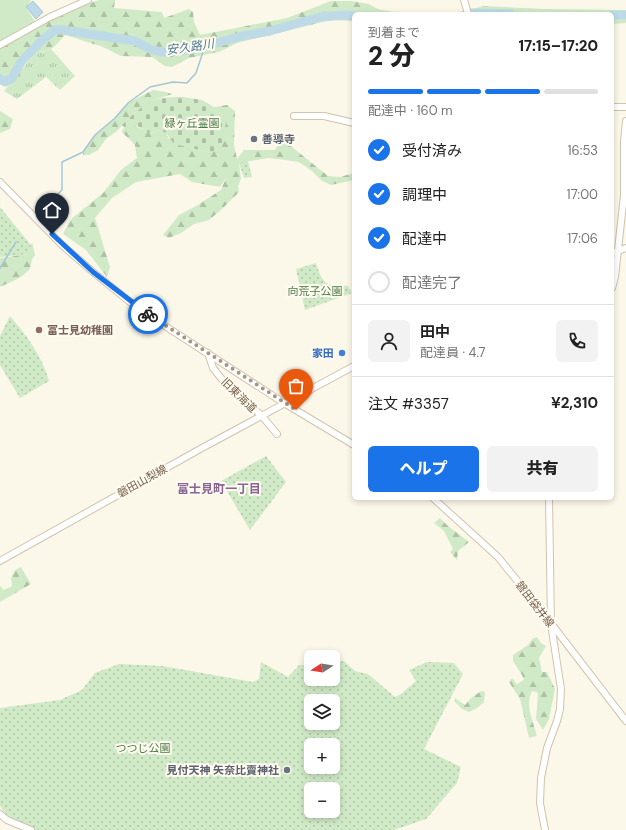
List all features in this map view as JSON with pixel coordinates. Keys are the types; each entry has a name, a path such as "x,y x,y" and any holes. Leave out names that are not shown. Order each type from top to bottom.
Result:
{"main road":[{"path":"0,45 50,17 88,0"},
{"path":"464,0 467,12"},
{"path":"614,107 626,107"},
{"path":"294,116 324,116 352,123"},
{"path":"614,281 615,252 624,195 624,141 626,121"},
{"path":"0,182 62,245 93,272 162,324 284,403 352,444"},
{"path":"615,252 626,248"},
{"name":"旧東海道","path":"208,353 213,368 224,382 262,416 277,434"},
{"name":"磐田山梨線","path":"0,561 202,448 352,367"},
{"name":"磐田袋井線","path":"435,500 498,557 626,721"},
{"path":"545,830 540,792 541,778 547,748 557,721 561,697 560,676 554,649 551,624 549,500"},
{"path":"0,814 7,820 31,830"}],"green space":[{"path":"0,0 31,0 26,8 37,24 0,41"},
{"path":"99,0 115,0 114,8 162,12 164,18 189,9 193,12 194,22 200,35 287,18 331,1 351,1 369,4 378,9 394,12 352,12 352,21 331,20 237,43 219,52 189,58 172,67 165,66 152,57 121,56 103,47 65,35 49,50 42,52 37,51 12,78 0,79 0,40 50,17"},
{"path":"484,6 544,9 626,10 626,23 614,24 614,12 460,12"},
{"path":"51,49 75,76 60,90 46,77 17,99 4,91 37,51 43,52"},
{"path":"153,90 172,94 155,100 133,114 117,131 106,139 98,150 89,155 83,155 83,152 95,135 115,118 128,103"},
{"name":"緑ヶ丘霊園","path":"183,97 202,100 214,107 223,115 226,123 220,151 208,152 174,144 166,133 160,130 150,133 137,126 124,127 122,125 137,111 150,102 162,98"},
{"path":"227,105 235,111 234,145 237,159 244,150 275,150 282,139 328,176 340,177 352,174 352,180 331,185 322,181 312,171 299,162 268,158 239,163 241,179 238,186 239,192 209,220 194,224 181,233 169,238 163,235 179,215 221,190 226,178 220,187 192,182 180,174 136,182 112,198 95,218 110,267 107,277 86,250 63,234 70,220 103,193 121,170 137,158 135,145 122,132 124,128 127,126 135,126 151,133 159,130 166,133 168,138 192,148 208,152 223,115 214,107"},
{"path":"0,111 13,119 10,129 0,133"},
{"path":"248,161 252,177 244,178 239,163"},
{"path":"0,207 31,245 29,254 0,257"},
{"path":"32,242 35,255 32,259 29,270 19,278 0,287 0,258 28,254"},
{"name":"向荒子公園","path":"316,263 323,280 334,285 348,286 352,293 305,310 296,269"},
{"path":"10,316 38,355 49,381 20,398 0,365 0,336"},
{"path":"266,456 286,482 250,530 221,481"},
{"path":"440,518 469,542 458,551 457,560 450,552 453,549 444,531 434,523"},
{"path":"21,567 31,584 0,602 0,586 4,590 12,586 11,578 15,570"},
{"path":"537,637 541,643 546,646 539,658 542,672 547,672 555,689 549,719 543,730 536,719 538,693 532,691 529,707 537,736 529,738 520,699 509,682 512,678 517,684 524,680 513,661 513,655 528,645 532,639"},
{"name":"つつじ公園","path":"344,661 355,671 368,674 395,697 401,694 416,681 409,670 427,662 454,663 463,674 424,749 461,767 457,783 426,819 394,830 29,830 12,822 0,806 0,708 60,700 82,690 95,673 119,664 163,666 253,682 259,679 261,662 288,677 299,665 304,665 304,686 340,686 340,662"},
{"path":"481,691 485,692 484,702 469,712 462,709 454,701 455,698 465,705 470,699"}],"water":[{"path":"33,1 43,12 36,19 26,7"}],"waterway":[{"name":"安久路川","path":"614,15 626,15"},
{"name":"安久路川","path":"0,79 5,82 12,78 21,62 41,41 55,30 135,41 150,49 167,52 194,49 242,36 270,31 320,17 352,16"},
{"path":"44,207 62,190 62,162 83,152 95,135 115,118 128,103 150,87 173,82 187,83 196,73 205,46"},
{"path":"0,268 16,242"}],"way so far":[{"path":"148,314 296,410"}],"place":[{"name":"善導寺","path":"254,139"},
{"name":"富士見幼稚園","path":"39,330"},
{"name":"家田","path":"342,353"},
{"name":"見付天神 矢奈比賣神社","path":"287,770"}],"district":[{"name":"富士見町一丁目","path":"219,489"}],"route":[{"path":"52,234 62,245 93,272 130,302 148,314"}]}
